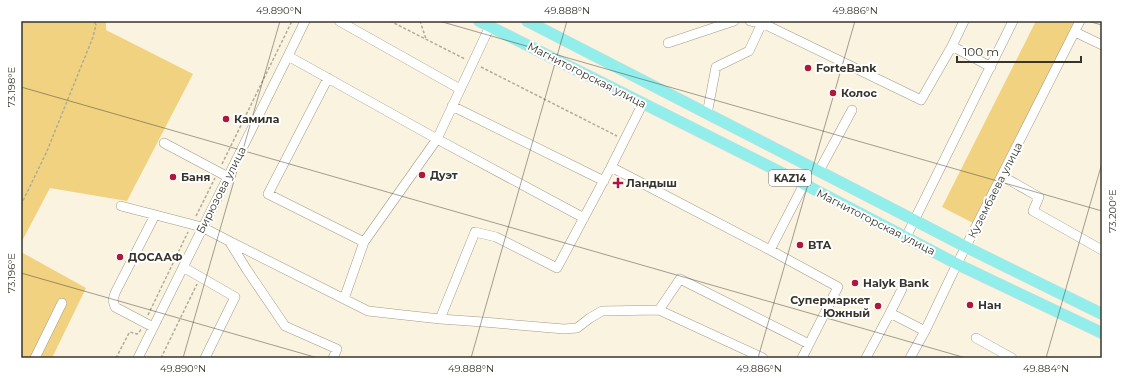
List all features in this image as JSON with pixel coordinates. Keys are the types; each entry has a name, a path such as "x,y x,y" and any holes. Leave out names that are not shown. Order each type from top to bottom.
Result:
{"main road":[{"name":"Магнитогорская улица","path":"479,21 804,184 957,264 1102,333"},
{"name":"Магнитогорская улица","path":"527,21 966,247 1102,314"}],"street":[{"name":"Бирюзова улица","path":"138,358 304,21"},
{"path":"339,21 460,89"},
{"path":"668,43 734,21"},
{"path":"750,21 763,22 921,100 952,46 964,21"},
{"path":"906,237 1014,21"},
{"name":"Кузембаева улица","path":"910,358 925,331 957,264 1080,21"},
{"path":"707,114 716,67 749,50 763,22"},
{"path":"344,299 364,242 437,139 490,26"},
{"path":"1074,32 1102,45"},
{"path":"952,46 991,67"},
{"path":"288,56 437,139 584,218"},
{"path":"328,78 268,194 364,242"},
{"path":"440,320 475,232 496,237 557,268 604,181 643,103"},
{"path":"452,106 604,181"},
{"path":"819,171 852,110"},
{"path":"164,143 228,177"},
{"path":"611,167 838,287 802,358"},
{"path":"1002,176 1039,197 1033,211 1102,250"},
{"path":"770,250 804,184"},
{"path":"121,206 202,228 368,311 440,320 564,329 577,328 602,311 659,310 762,358"},
{"path":"153,327 115,307 113,300 115,293 156,215"},
{"path":"229,241 285,326 337,349 333,358"},
{"path":"183,267 235,297 206,358"},
{"path":"659,310 680,279 809,344"},
{"path":"866,358 902,289"},
{"path":"35,358 62,303"},
{"path":"890,313 925,331"},
{"path":"976,338 1012,358"}],"path":[{"path":"21,205 47,151 93,37 96,26 94,21"},
{"path":"116,358 129,333 139,333 292,21"},
{"path":"390,21 624,140"},
{"path":"420,21 426,39"},
{"path":"161,358 200,277"}],"shaded area":[{"path":"21,21 106,21 106,30 193,74 127,201 50,188 21,243"},
{"path":"1036,21 1080,21 975,224 942,207"},
{"path":"21,252 86,288 52,358 21,358"}],"place":[{"name":"ForteBank","path":"808,68"},
{"name":"Колос","path":"833,93"},
{"name":"Камила","path":"226,119"},
{"name":"Дуэт","path":"422,175"},
{"name":"Баня","path":"173,177"},
{"name":"Ландыш","path":"618,183"},
{"name":"BTA","path":"800,245"},
{"name":"ДОСААФ","path":"120,257"},
{"name":"Halyk Bank","path":"855,283"},
{"name":"Нан","path":"970,305"},
{"name":"Супермаркет Южный","path":"878,306"}]}
